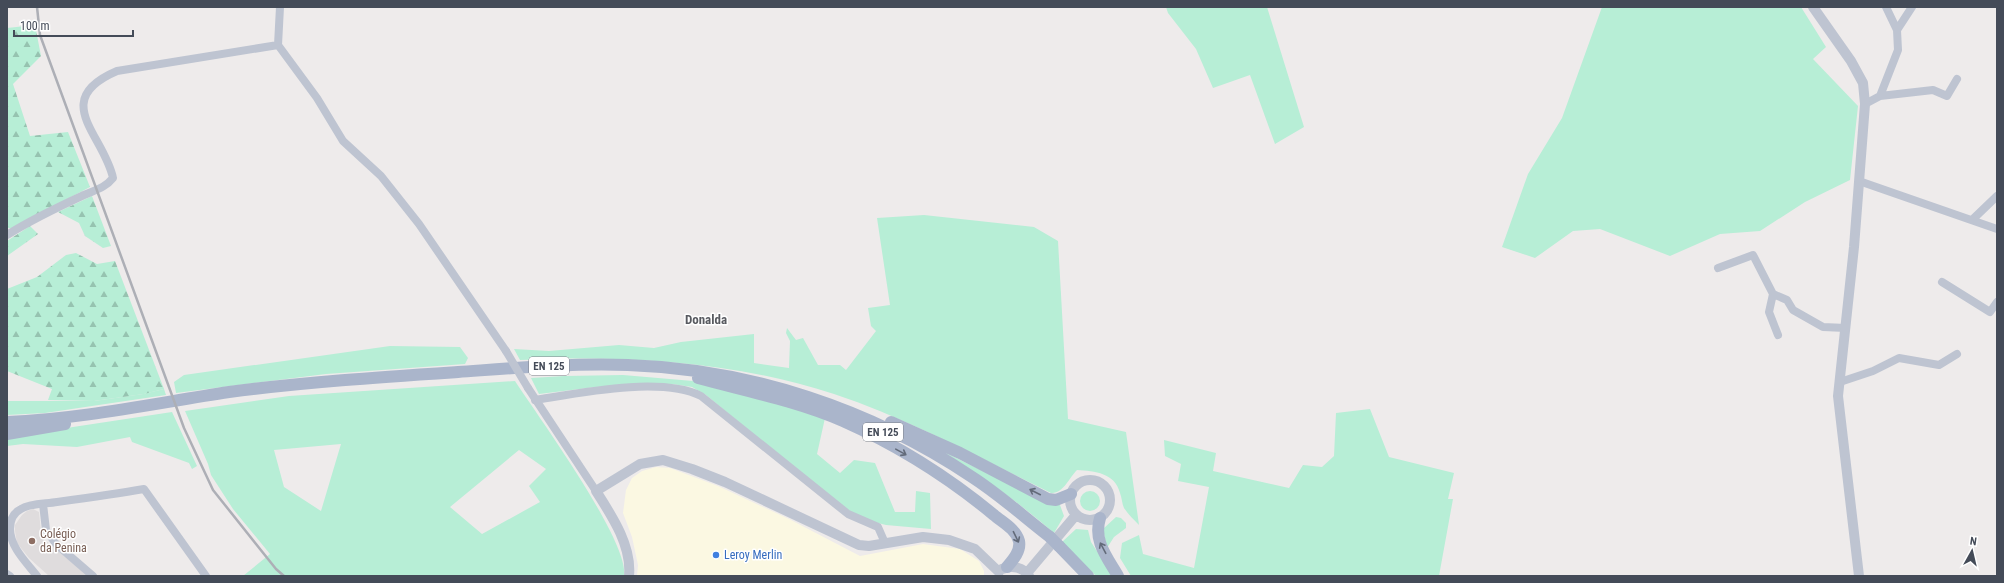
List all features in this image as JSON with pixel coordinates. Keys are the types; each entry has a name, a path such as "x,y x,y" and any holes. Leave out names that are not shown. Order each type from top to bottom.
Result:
{"main road":[{"name":"EN 125","path":"7,422 50,419 297,384 564,365 630,365 671,368 748,380 814,398 868,420 913,442 972,477 1003,499 1088,576"},
{"path":"671,368 751,378 831,400 924,436 1048,498 1063,498 1071,494"},
{"name":"EN 125","path":"7,429 73,422 217,400 340,386 564,372 622,371 694,377 724,382 804,401 848,416 886,433 961,475 1012,512 1053,543 1082,576"},
{"path":"694,377 797,405 842,421 940,475 983,506 1016,535 1019,542 1018,552 1000,572"},
{"path":"7,434 73,422"},
{"path":"1100,518 1097,534 1100,544 1118,576"}],"street":[{"path":"280,7 278,45 317,98 343,141 381,176 420,224 506,351 535,400 596,491 625,546 630,565 629,576"},
{"path":"1813,7 1854,66 1863,83 1865,104 1854,247 1838,396 1859,576"},
{"path":"1880,96 1898,50 1897,30 1886,7"},
{"path":"1897,30 1912,7"},
{"path":"7,235 86,194 101,188 108,184 113,178 108,161 86,123 84,102 93,84 117,71 278,45"},
{"path":"1865,104 1880,96 1933,90 1947,96 1957,79"},
{"path":"1859,181 1997,229"},
{"path":"1972,220 1997,196"},
{"path":"1718,268 1753,256 1773,294 1787,300 1793,310 1823,327 1846,328"},
{"path":"1942,282 1990,312 1997,302"},
{"path":"1773,294 1769,312 1778,335"},
{"path":"1840,382 1873,371 1899,358 1939,365 1957,354"},
{"path":"535,400 587,392 645,387 665,386 690,390 701,396 848,514 878,527 885,543"},
{"path":"596,491 640,464 663,460 692,469 725,482 852,542 869,546 923,537 949,540 975,549 1000,572 1018,567 1028,574 1076,515"},
{"path":"1089,480 1102,483 1110,493 1111,500 1108,511 1100,518 1088,521 1076,515 1070,505 1071,494 1077,485 1083,481 1089,480"},
{"path":"37,576 17,549 10,530 11,520 22,508 144,490 206,576"},
{"path":"43,504 46,530 56,544 93,576"}],"shaded area":[{"path":"656,467 670,468 718,486 789,519 860,556 923,544 960,549 979,561 984,571 984,576 637,576 638,565 632,537 623,513 626,490 632,478 642,471"},
{"name":"Colégio da Penina","path":"33,509 39,512 41,532 45,540 88,576 49,576 29,558 17,543 15,525 22,515"}],"green space":[{"path":"1166,7 1267,7 1304,127 1275,144 1250,75 1213,88 1196,49 1168,13"},
{"path":"1602,7 1801,7 1826,47 1813,59 1858,106 1850,180 1805,202 1760,231 1720,234 1670,256 1600,229 1573,231 1535,258 1502,247 1528,174 1562,118"},
{"path":"35,25 41,56 13,84 30,136 68,132 90,187 12,228 7,228 7,28"},
{"path":"92,196 111,246 103,248 85,236 79,223 58,212"},
{"path":"924,215 1034,227 1058,241 1068,419 1126,432 1139,525 1124,508 1121,495 1114,481 1103,474 1077,470 1066,485 1059,491 1051,493 890,415 834,394 796,383 718,367 678,363 599,359 520,360 514,349 549,351 619,345 654,348 681,342 754,334 754,363 789,368 790,341 786,333 787,328 796,340 803,338 818,365 840,365 846,370 876,331 871,326 868,308 890,305 877,218"},
{"path":"30,226 38,234 7,256 7,241"},
{"path":"76,253 97,264 115,261 164,389 144,394 94,401 48,400 52,389 7,371 7,289 37,277 66,255"},
{"path":"390,346 460,347 468,358 465,364 326,374 176,393 174,382 184,375"},
{"path":"623,375 693,381 747,392 825,418 817,454 840,473 854,460 875,463 895,512 915,512 916,491 930,493 931,529 886,525 862,519 844,509 706,395 692,387 672,384 596,387 539,394 531,378"},
{"path":"515,381 580,478 598,508 613,536 622,559 624,576 243,576 270,554 233,509 211,475 208,464 185,411 289,396","holes":["341,444 321,511 284,487 274,450","519,450 546,469 529,486 540,502 482,534 450,507"]},
{"path":"164,389 166,395 45,413 7,415 7,401 94,401 143,394"},
{"path":"1370,409 1389,457 1454,473 1448,499 1453,499 1439,576 1131,576 1120,558 1122,543 1139,535 1143,554 1194,568 1209,487 1178,481 1181,464 1165,456 1164,440 1216,453 1213,471 1289,488 1303,465 1322,467 1334,456 1336,413"},
{"path":"172,412 197,466 192,469 189,463 132,442 130,437 77,447 23,444 7,446 7,437"},
{"path":"936,448 1041,500 1052,505 1060,505 1064,516 1054,533 997,488"},
{"path":"1086,491 1094,491 1100,497 1100,505 1094,511 1086,511 1080,505 1080,497"},
{"path":"1116,517 1121,518 1126,523 1126,528 1114,537 1107,548 1103,529"},
{"path":"1076,529 1088,530 1091,542 1113,576 1096,576 1062,542"}],"railway":[{"path":"37,7 40,35 184,428 213,490 276,569 284,576"}],"place":[{"name":"Colégio da Penina","path":"32,541"},
{"name":"Leroy Merlin","path":"716,555"}],"district":[{"name":"Donalda","path":"706,319"}]}
